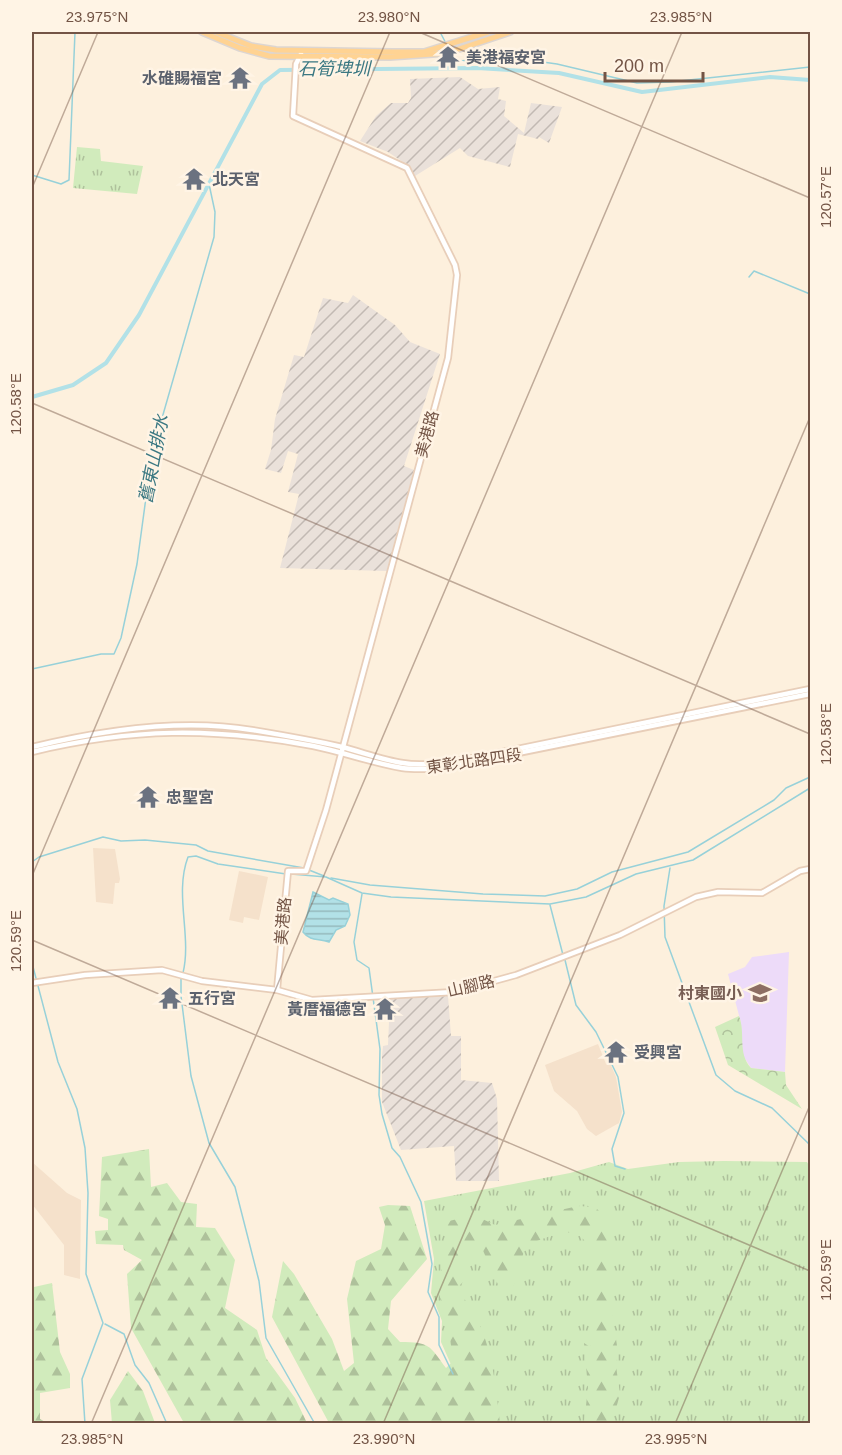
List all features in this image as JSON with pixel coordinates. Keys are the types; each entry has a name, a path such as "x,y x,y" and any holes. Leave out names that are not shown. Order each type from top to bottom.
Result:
{"main road":[{"path":"202,32 260,54 390,57 450,52 510,32"},
{"path":"216,32 251,46 276,50 424,52 488,32"}],"street":[{"path":"300,55 308,50"},
{"name":"美港路","path":"277,990 288,871 307,869 342,750 448,358 457,275 455,265 407,168 292,116 296,66 300,55"},
{"name":"東彰北路四段","path":"568,742 810,689"},
{"name":"東彰北路四段","path":"101,735 158,727 250,729 404,763 430,764 568,742 810,694"},
{"path":"32,747 101,735"},
{"path":"32,752 101,735"},
{"name":"山腳路","path":"32,983 140,970 162,970 202,981 277,990 312,1000 454,992 516,975 620,934 696,897 712,893 762,893 800,871 810,869"}],"shaded area":[{"path":"460,77 478,89 500,87 498,99 506,101 504,116 524,133 531,103 562,107 549,143 539,137 538,139 518,134 510,167 468,156 460,148 415,176 409,166 388,152 360,141 376,116 391,103 408,103 411,98 410,79"},
{"path":"353,295 395,325 410,342 440,354 404,466 414,470 387,571 280,568 299,494 288,492 298,454 288,451 281,473 265,469 271,450 275,419 294,355 304,357 323,298 348,303"},
{"path":"93,848 115,849 120,879 119,883 115,883 113,904 96,902"},
{"path":"239,871 268,877 259,920 244,917 243,923 229,920"},
{"name":"村東國小","path":"789,952 785,1072 751,1068 742,1054 741,1023 728,974 745,967 752,957"},
{"path":"448,996 451,1036 461,1036 461,1080 492,1083 497,1099 499,1181 456,1181 454,1146 401,1150 382,1102 382,1055 383,1046 388,1045 390,999"},
{"path":"598,1044 606,1064 610,1063 616,1077 622,1112 619,1123 596,1136 587,1129 577,1111 554,1091 545,1065"},
{"path":"32,1162 67,1193 81,1200 80,1279 64,1275 64,1245 32,1204"}],"green space":[{"path":"77,147 100,149 101,161 143,166 137,194 73,188"},
{"path":"739,1016 744,1056 751,1068 785,1072 786,1085 802,1109 728,1065 715,1027"},
{"path":"149,1149 151,1187 167,1183 181,1202 197,1204 196,1227 215,1228 235,1260 225,1308 257,1330 266,1358 295,1398 307,1423 184,1423 131,1328 127,1274 142,1260 124,1250 123,1245 96,1244 95,1231 108,1230 108,1219 99,1216 102,1157"},
{"path":"609,1162 628,1169 679,1162 807,1162 810,1167 810,1423 477,1423 441,1342 442,1321 431,1293 434,1259 424,1201 570,1173"},
{"path":"410,1206 427,1259 391,1301 388,1329 400,1342 428,1346 446,1368 453,1361 449,1330 437,1287 442,1266 455,1241 445,1222 474,1215 495,1225 578,1206 595,1207 607,1219 613,1320 618,1352 616,1366 620,1394 612,1423 584,1423 588,1388 584,1343 590,1347 594,1259 588,1244 580,1236 564,1231 526,1245 511,1294 500,1289 481,1246 468,1242 463,1247 463,1282 459,1286 479,1323 488,1347 500,1423 329,1423 272,1317 283,1261 294,1274 332,1339 344,1371 354,1363 347,1299 356,1261 381,1249 385,1225 379,1207"},
{"path":"52,1283 60,1352 70,1374 70,1388 40,1393 40,1419 47,1423 32,1423 32,1292 34,1287"},
{"path":"128,1371 143,1391 155,1423 112,1423 110,1400"}],"water":[{"path":"313,892 329,900 333,898 348,904 350,915 345,926 336,930 329,942 312,939 303,932"}],"waterway":[{"path":"32,175 61,184 69,180 75,32"},
{"path":"440,32 449,49"},
{"path":"452,53 456,61 514,58 557,64 637,83 670,82 810,67"},
{"name":"石筍埤圳","path":"32,397 73,385 106,363 139,315 262,84 280,70 477,68 559,73 642,92 770,77 810,80"},
{"name":"舊東山排水","path":"32,669 101,654 114,654 121,638 137,564 152,453 214,237 215,212 209,184"},
{"path":"749,277 754,271 810,294"},
{"path":"331,878 370,885 483,894 545,896 577,889 612,872 688,852 774,800 786,788 810,777"},
{"path":"291,874 326,877 362,893 391,897 550,904 586,897 636,874 693,860 810,788"},
{"path":"32,862 39,857 103,837 121,841 145,840 196,845 208,851 304,868"},
{"path":"183,973 186,944 183,886 188,857 196,856 218,864 286,874"},
{"path":"670,868 664,906 665,937 716,1075 735,1091 772,1108 810,1145"},
{"path":"309,870 324,876"},
{"path":"362,894 354,942 357,960 369,968 380,1049 379,1095 382,1114 392,1148 400,1157 421,1202 432,1264 428,1292 439,1317 439,1345 453,1374"},
{"path":"550,905 563,955"},
{"path":"565,960 576,1005 596,1032 618,1077 624,1113 612,1149 615,1166 625,1169"},
{"path":"32,963 58,1062 77,1109 85,1148 88,1193 86,1274 103,1323 82,1379 85,1424"},
{"path":"181,978 181,996 191,1076 209,1143 235,1187 259,1281 266,1338 315,1424"},
{"path":"105,1324 124,1334 135,1365 149,1383 167,1424"}],"place":[{"name":"美港福安宮","path":"448,57"},
{"name":"水碓賜福宮","path":"240,78"},
{"name":"北天宮","path":"194,179"},
{"name":"忠聖宮","path":"148,797"},
{"name":"村東國小","path":"760,993"},
{"name":"五行宮","path":"170,998"},
{"name":"黃厝福德宮","path":"385,1009"},
{"name":"受興宮","path":"616,1052"}]}
